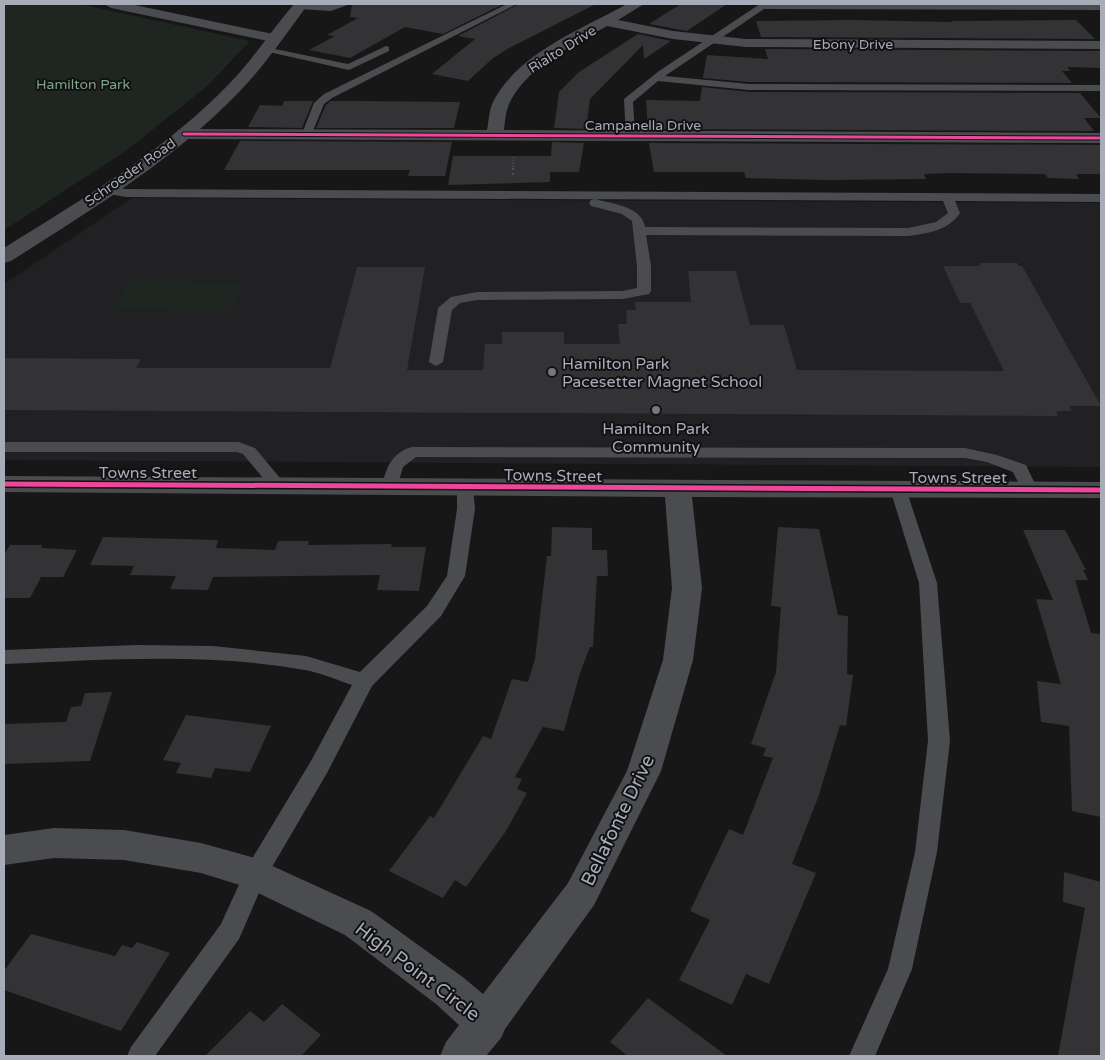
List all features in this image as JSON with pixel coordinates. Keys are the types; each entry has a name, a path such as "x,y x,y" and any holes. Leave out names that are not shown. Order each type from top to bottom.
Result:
{"street":[{"path":"111,4 269,44"},
{"name":"Rialto Drive","path":"496,136 498,112 512,85 541,60 637,4"},
{"name":"Schroeder Road","path":"4,257 107,190 184,134 236,86 300,5"},
{"name":"Ebony Drive","path":"606,22 709,40 789,44 1101,45"},
{"name":"Campanella Drive","path":"184,134 1101,138"},
{"name":"Towns Street","path":"4,484 1101,490"},
{"name":"Bellafonte Drive","path":"461,1056 487,1024 581,894 644,771 678,660 687,588 678,489"},
{"name":"High Point Circle","path":"4,850 54,843 124,845 202,858 255,874 358,924 450,992 487,1024"}],"lane":[{"path":"300,5 331,8 346,4"},
{"path":"306,136 319,103 328,96 513,4"},
{"path":"630,136 628,101 655,78 709,40 765,5 1101,8"},
{"path":"269,44 349,67 386,49"},
{"path":"655,78 749,87 1101,88"},
{"path":"107,190 126,193 1101,198"},
{"path":"625,196 626,211"},
{"path":"639,231 908,232 940,226 950,220 954,213 948,197"},
{"path":"90,201 588,202 626,211 638,220 644,266 644,291 624,295 477,296 456,300 445,308 436,362"},
{"path":"4,447 239,447 249,451 278,485"},
{"path":"390,486 395,465 412,452 965,452 991,458 1020,469 1030,490"},
{"path":"140,1056 230,931 255,874 319,766 364,681 434,611 456,576 466,509 466,487"},
{"path":"862,1056 900,968 926,852 939,742 928,583 898,489"},
{"path":"4,657 137,652 213,653 306,663 364,681"}],"path":[{"path":"512,195 514,152"}],"shaded area":[{"name":"Hamilton Park Pacesetter Magnet School","path":"132,198 1101,203 1101,467 4,460 4,284"}],"green space":[{"name":"Hamilton Park","path":"4,4 79,4 250,41 206,87 127,150 4,230"},
{"path":"131,280 244,283 229,312 113,309"}],"building":[{"path":"352,4 503,4 443,34 405,27 350,58 309,50 335,36 327,35 358,18 350,17"},
{"path":"519,4 596,4 509,48 492,59 468,81 432,74 475,39 458,36"},
{"path":"681,4 727,4 687,31 649,24"},
{"path":"1076,20 1095,39 761,37 756,21 953,22 951,21"},
{"path":"638,34 671,41 644,59 643,45 590,99 586,129 554,128 559,92 579,72"},
{"path":"765,49 1101,51 1101,68 1067,67 1070,71 1062,71 1072,83 749,82 703,78 707,55 768,59"},
{"path":"702,87 749,92 1080,93 1101,118 1084,118 1094,131 648,129 646,100 700,101"},
{"path":"284,101 313,101 302,128 248,127 260,105 282,106"},
{"path":"331,101 460,102 454,128 316,128 326,105"},
{"path":"240,141 452,142 445,176 408,176 410,170 224,170"},
{"path":"552,142 584,143 579,172 550,172 550,182 448,185 453,156 551,156"},
{"path":"649,143 1101,145 1101,174 1076,174 1079,179 1048,178 1045,174 949,173 924,174 926,179 827,180 746,178 744,172 654,172"},
{"path":"979,263 1017,263 1019,266 1022,266 1101,406 1069,406 1072,411 1056,411 1058,416 4,410 4,358 141,359 136,368 330,368 357,267 425,267 407,370 483,370 485,344 502,344 502,332 564,332 564,344 620,344 618,324 627,324 626,310 636,310 635,302 691,302 688,271 736,271 750,325 784,325 797,370 1004,371 970,303 960,303 943,266 980,266"},
{"path":"552,527 592,528 592,550 607,550 608,576 597,576 593,647 590,647 580,673 564,731 543,727 515,777 522,779 517,789 527,793 506,831 466,887 455,880 443,898 389,871 430,816 434,818 483,736 491,739 512,679 528,682 535,659 547,556 551,556"},
{"path":"778,527 819,529 838,615 848,616 847,674 853,675 846,726 840,725 819,795 792,864 816,873 769,984 746,974 732,1005 679,980 710,920 690,911 729,829 743,835 773,758 763,756 766,748 751,744 776,672 781,607 771,606"},
{"path":"1023,530 1065,530 1086,570 1083,570 1088,580 1075,580 1091,633 1101,634 1101,817 1072,811 1069,726 1041,722 1037,681 1061,684 1036,599 1053,600"},
{"path":"103,537 218,540 216,548 275,550 278,541 309,541 308,545 392,544 391,547 426,547 419,591 377,590 380,575 213,577 208,590 170,589 176,576 130,575 134,566 90,565"},
{"path":"10,545 42,545 41,548 77,550 63,577 41,577 30,598 4,598 4,555"},
{"path":"112,692 90,761 4,764 4,724 66,722 71,707 81,706 85,693"},
{"path":"186,715 271,726 250,772 215,768 211,778 176,773 181,763 163,760"},
{"path":"1064,872 1101,882 1101,1056 1058,1056 1085,908 1063,902"},
{"path":"31,934 115,956 122,945 132,948 137,942 170,953 121,1031 4,990 4,971"},
{"path":"648,998 727,1056 628,1056 610,1042"},
{"path":"282,1004 321,1035 301,1056 205,1056 250,1011 264,1022"}],"cycle path":[{"path":"184,134 1101,138"},
{"path":"4,484 1101,490"}],"place":[{"name":"Hamilton Park Pacesetter Magnet School","path":"552,372"},
{"name":"Hamilton Park Community","path":"656,410"}]}
